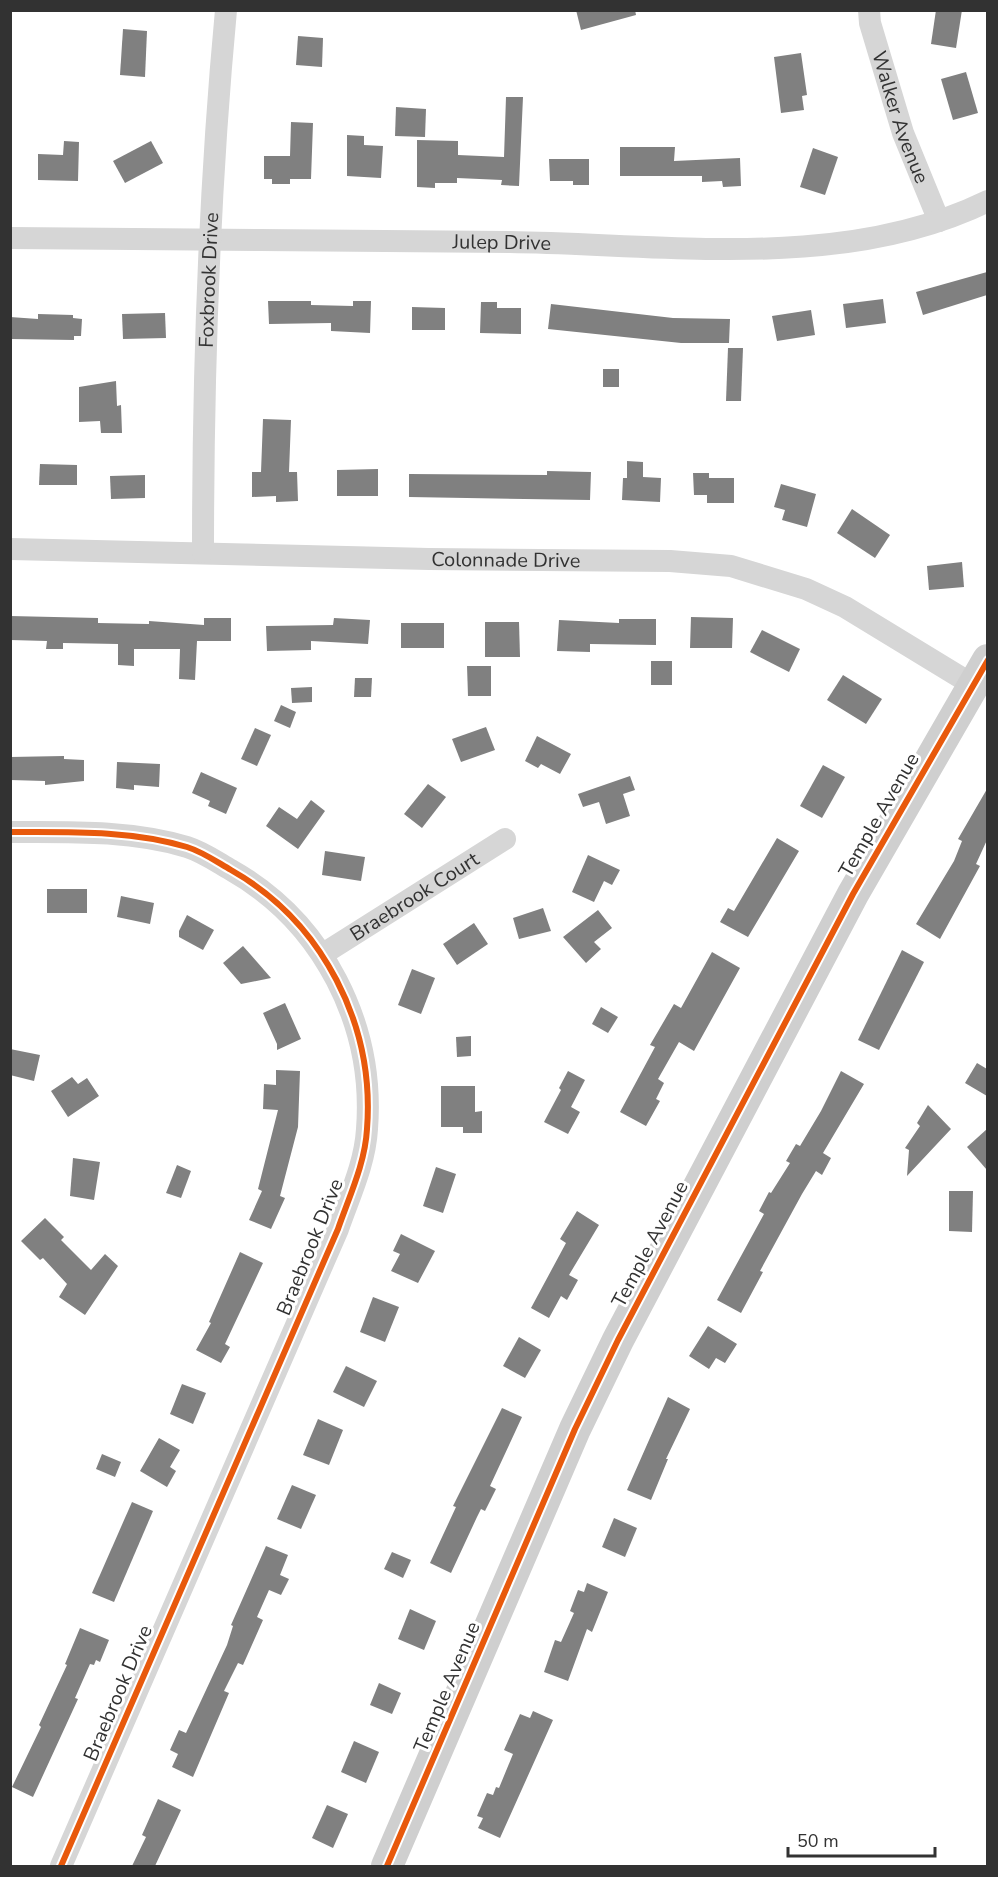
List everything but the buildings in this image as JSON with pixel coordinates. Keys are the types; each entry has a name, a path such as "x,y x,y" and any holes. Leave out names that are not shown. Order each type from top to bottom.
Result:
{"street":[{"name":"Foxbrook Drive","path":"202,552 210,241 225,10"},
{"name":"Walker Avenue","path":"868,10 903,133 939,221"},
{"name":"Julep Drive","path":"10,238 512,242 801,248 889,236 939,221 987,201"},
{"name":"Colonnade Drive","path":"10,549 429,559 670,561 730,566 796,585 980,673"},
{"name":"Temple Avenue","path":"387,1866 543,1502 618,1340 854,894 980,673"},
{"name":"Braebrook Drive","path":"10,832 142,838 189,848 243,877 275,900 303,927 323,954 347,1001 366,1066 369,1099 367,1132 359,1171 338,1229 61,1866"},
{"name":"Braebrook Court","path":"323,954 505,839"}],"cycle path":[{"path":"387,1866 575,1429 618,1340 853,894 988,660"},
{"path":"10,832 100,833 166,841 204,854 264,892 292,918 317,947 336,980 352,1015 362,1052 367,1090 366,1142 356,1180 338,1229 61,1866"}]}
